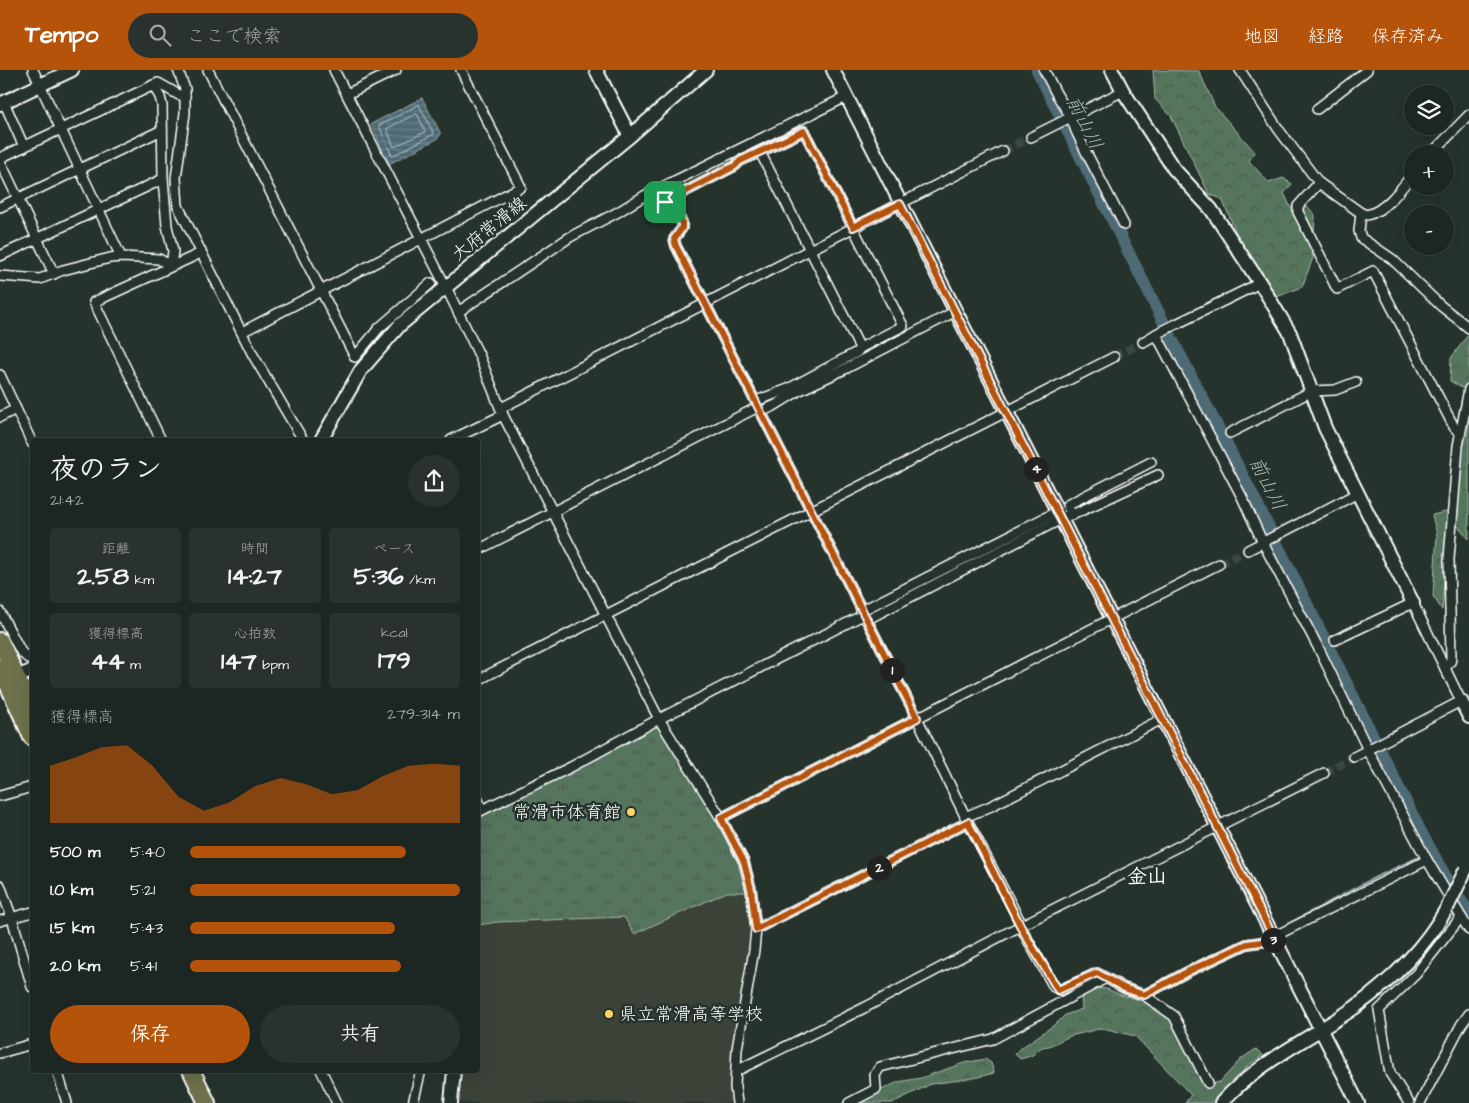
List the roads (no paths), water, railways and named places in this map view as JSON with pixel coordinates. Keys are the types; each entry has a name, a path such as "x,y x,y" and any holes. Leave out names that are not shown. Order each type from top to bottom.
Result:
{"highway":[{"path":"0,641 30,730"},
{"path":"11,675 30,708"},
{"path":"192,1073 207,1103"},
{"path":"202,1073 217,1103"}],"street":[{"path":"33,70 121,257"},
{"path":"24,147 2,103 72,70"},
{"path":"179,70 185,89 185,113 176,178 178,206 252,355 302,438"},
{"path":"208,70 355,356 385,322 431,283"},
{"path":"334,70 446,287 479,355 502,411 659,719 721,818 744,862 751,889 756,929 737,1049 737,1103"},
{"path":"347,94 396,70"},
{"path":"596,70 630,136"},
{"name":"大府常滑線","path":"322,438 361,370 400,325 630,136 706,70"},
{"path":"833,70 1006,412 1064,515 1112,619 1358,1103"},
{"path":"1044,70 1124,225"},
{"path":"1112,70 1123,91 1174,169 1211,208 1290,333 1325,428 1451,680"},
{"path":"1240,70 1279,130 1319,183 1361,213 1367,215 1377,211 1404,184"},
{"path":"1317,109 1366,70"},
{"path":"242,332 521,187 463,71"},
{"path":"54,274 0,160 159,82 179,95 185,95"},
{"path":"153,85 162,105 163,179 167,226 172,251 171,266"},
{"path":"1031,137 1123,91"},
{"path":"458,312 570,237 651,193 846,97"},
{"path":"1440,145 1469,115"},
{"path":"0,207 162,130"},
{"path":"480,549 758,407 857,352 860,348 903,326 804,131 740,161 735,166 665,202"},
{"path":"455,438 502,411 705,303 1003,151"},
{"path":"760,152 860,348"},
{"path":"0,256 163,179"},
{"path":"1319,183 1298,206 1298,212 1337,289 1373,271 1454,427 1460,433"},
{"path":"651,193 656,200 665,202 682,222 682,228 674,239 1036,955 1058,990 1095,973 1135,993 1144,995 1174,1016 1208,1083"},
{"path":"1361,213 1359,231 1361,238 1392,259 1441,306 1469,328"},
{"path":"159,438 94,302 200,253"},
{"path":"0,276 40,279 110,258 121,257 159,259 171,266"},
{"path":"1143,342 1260,283"},
{"path":"758,407 774,406 800,390 845,369 956,311"},
{"path":"1158,333 1427,860 1469,930"},
{"path":"480,679 1114,356"},
{"path":"0,375 30,439"},
{"path":"1230,433 1312,391 1335,390 1356,382"},
{"path":"1469,389 1460,433 1449,559 1450,659 1445,668 1469,718"},
{"path":"0,417 16,409"},
{"path":"1064,515 1067,505 1151,462"},
{"path":"480,811 571,767 659,719 1064,515 1158,475"},
{"path":"1248,550 1358,493"},
{"path":"721,818 1219,564"},
{"path":"1335,640 1413,603"},
{"path":"0,612 21,652 30,658"},
{"path":"1354,757 1462,700"},
{"path":"756,929 1162,718"},
{"path":"736,1071 864,1008 1022,925 1324,773"},
{"path":"0,796 30,788"},
{"path":"1144,995 1191,970 1247,944 1274,938 1427,860"},
{"path":"1221,1103 1253,1074 1273,1059 1353,1008 1407,963 1426,940 1447,908 1468,866"},
{"path":"0,886 12,918 30,980"},
{"path":"0,921 30,913"},
{"path":"1409,1103 1390,1073 1379,1010 1416,974 1461,917"},
{"path":"849,1103 876,1089 876,1075 880,1067 993,1039 1106,978"},
{"path":"1420,1103 1461,1025 1469,1014"},
{"path":"0,1053 30,1045"},
{"path":"58,1073 67,1103"},
{"path":"322,1073 337,1103"},
{"path":"413,1103 420,1073"},
{"path":"451,1103 454,1073"}],"water":[{"path":"422,98 441,134 437,139 389,164 371,124"}],"waterway":[{"name":"前山川","path":"1037,70 1422,834 1450,884 1469,912"},
{"path":"1290,923 1374,878 1421,856"}],"tunnel":[{"path":"1003,151 1031,137"},
{"path":"1114,357 1143,342"},
{"path":"1219,564 1248,550"},
{"path":"1324,773 1354,757"}],"place":[{"name":"常滑市体育館","path":"631,812"},
{"name":"県立常滑高等学校","path":"609,1014"}],"district":[{"name":"金山","path":"1147,877"}]}
